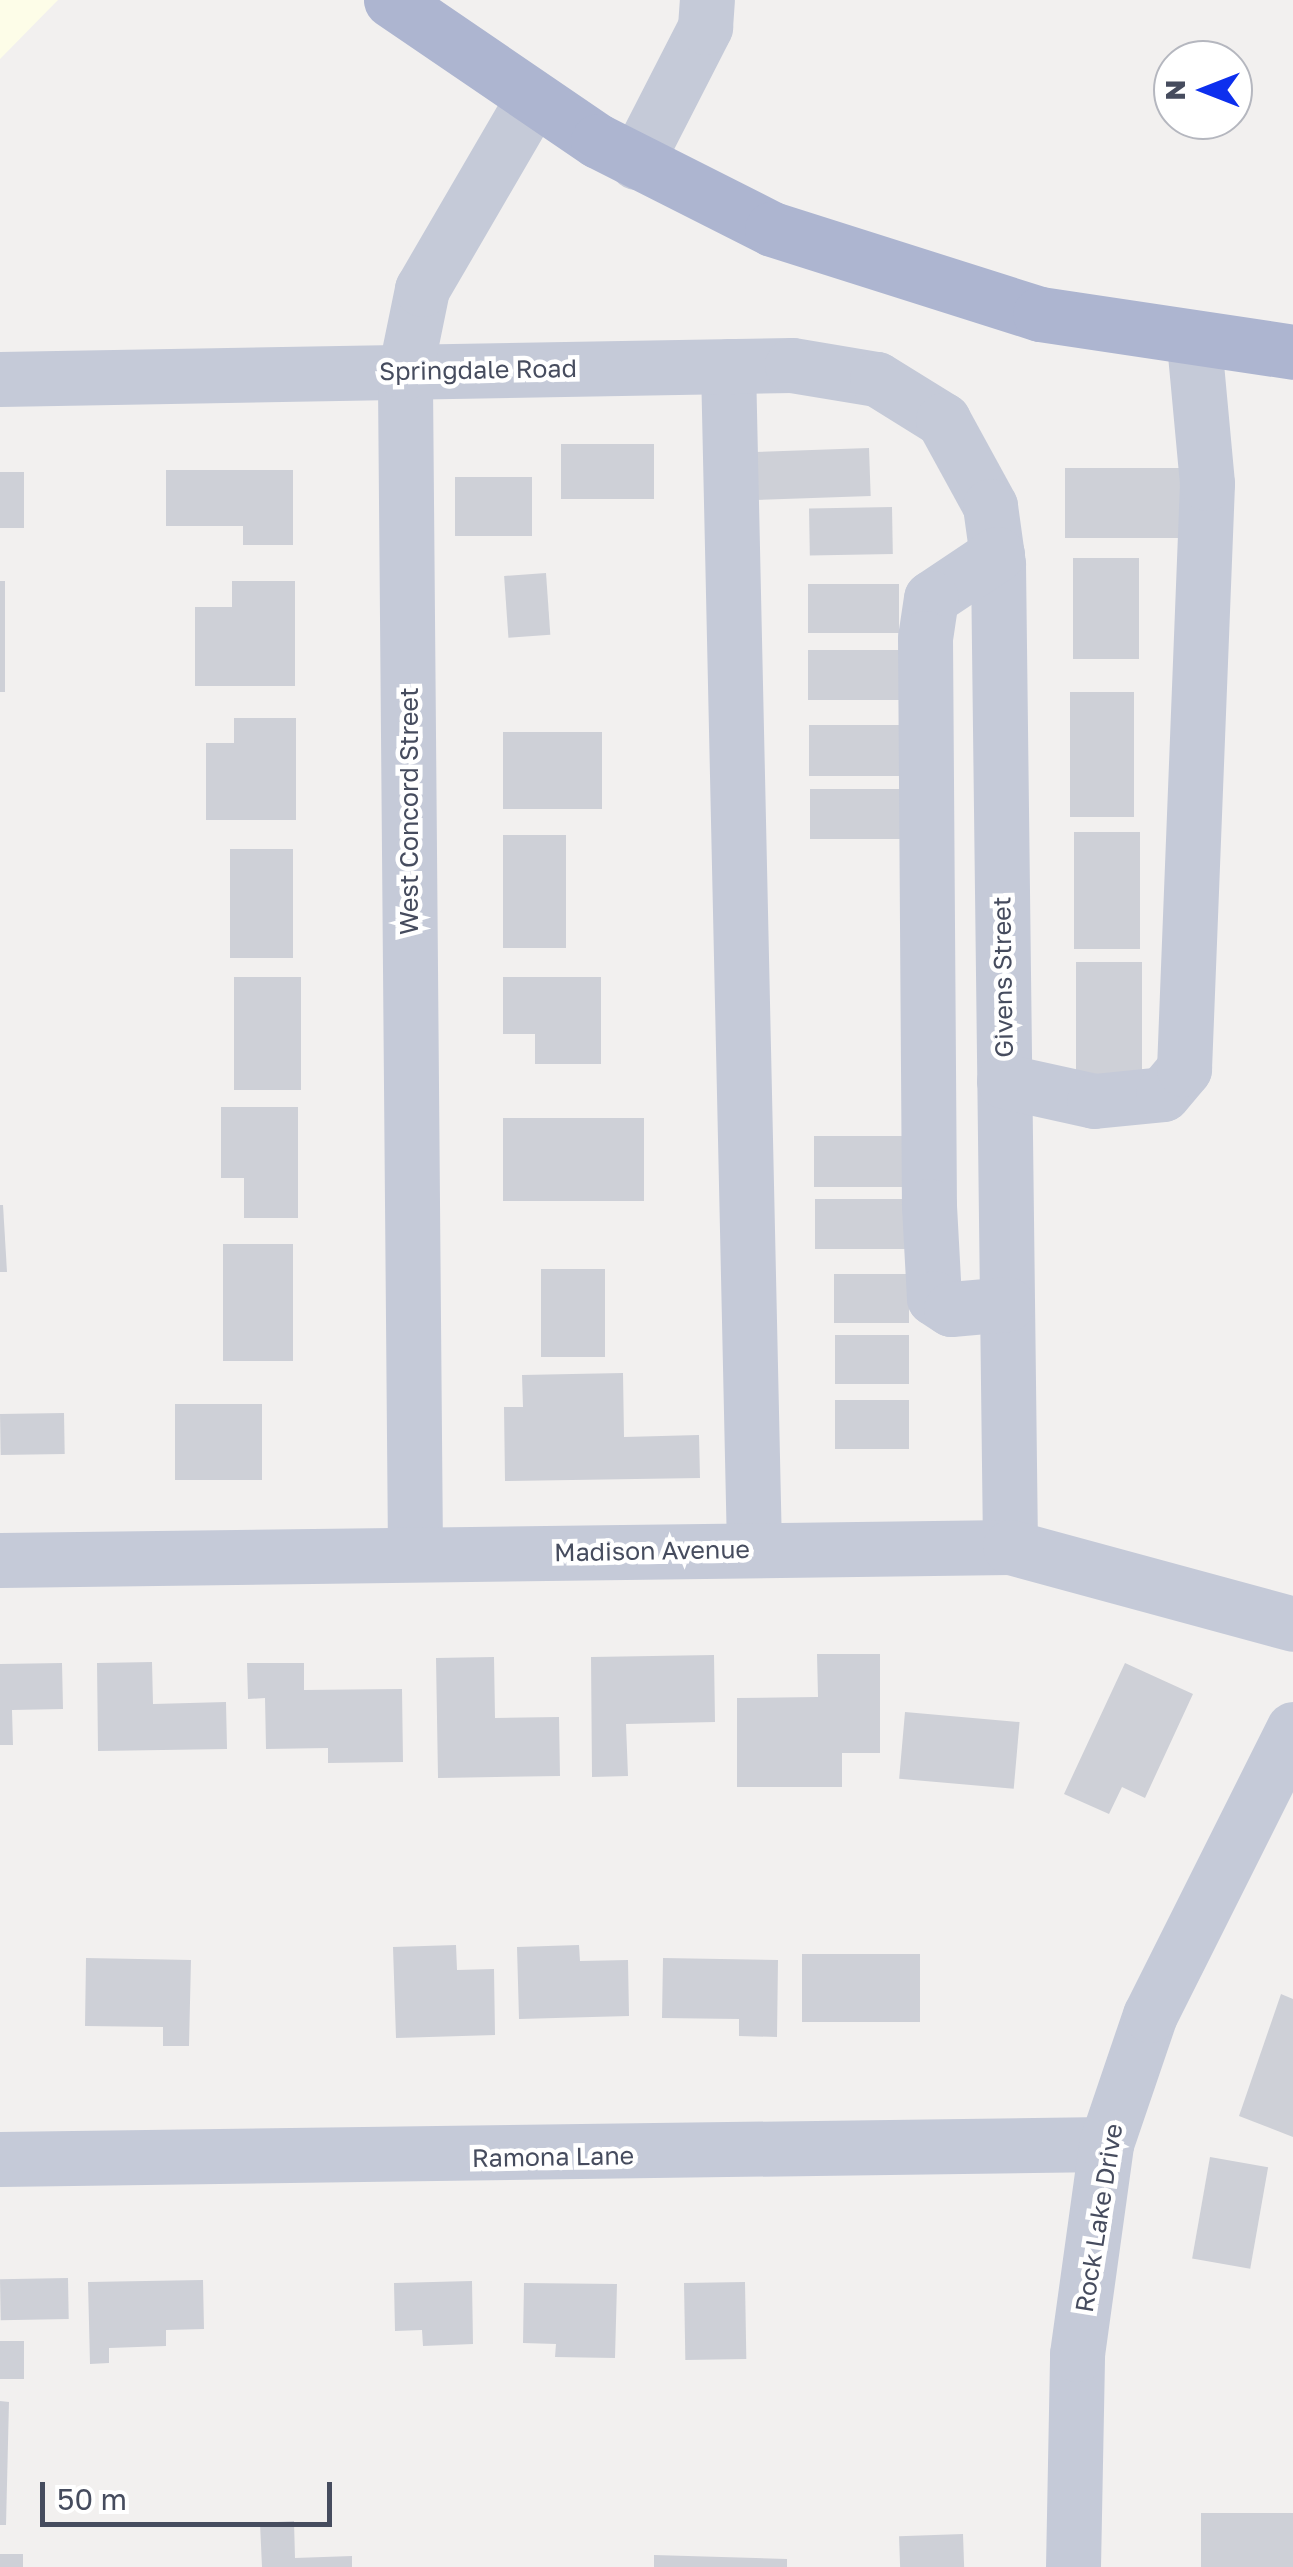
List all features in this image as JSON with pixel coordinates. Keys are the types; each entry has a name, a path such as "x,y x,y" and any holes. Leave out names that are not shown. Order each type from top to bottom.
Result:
{"main road":[{"path":"391,0 532,100 636,162 870,267 1040,314 1194,342 1293,352"}],"street":[{"path":"636,162 705,27 707,0"},
{"name":"West Concord Street","path":"415,1553 405,372 422,288 532,100"},
{"path":"1004,1081 1094,1101 1163,1094 1184,1069 1208,483 1194,342"},
{"path":"728,366 754,1550"},
{"name":"Springdale Road","path":"0,379 840,367 943,420"},
{"name":"Givens Street","path":"943,420 984,490 997,554 1010,1547"},
{"path":"997,554 930,598 925,856 934,1298 951,1308 1006,1304"},
{"path":"925,856 1002,854"},
{"path":"929,1153 1005,1149"},
{"name":"Madison Avenue","path":"0,1560 1010,1547 1293,1624"},
{"name":"Rock Lake Drive","path":"1073,2567 1078,2354 1106,2144 1150,2014 1293,1729"},
{"name":"Ramona Lane","path":"0,2159 1106,2144"}],"shaded area":[{"path":"0,0 58,0 0,59"}],"building":[{"path":"561,444 654,444 654,499 561,499"},
{"path":"869,448 871,496 746,500 744,452"},
{"path":"1065,468 1186,468 1186,538 1065,538"},
{"path":"166,470 293,470 293,545 243,545 243,526 166,526"},
{"path":"0,472 24,472 24,528 0,528"},
{"path":"455,477 532,477 532,536 455,536"},
{"path":"892,507 893,554 810,555 809,508"},
{"path":"1073,558 1139,558 1139,659 1073,659"},
{"path":"546,573 550,635 508,638 504,576"},
{"path":"0,581 5,581 5,692 0,692"},
{"path":"232,581 295,581 295,686 195,686 195,607 232,607"},
{"path":"808,584 899,584 899,633 808,633"},
{"path":"808,650 901,650 901,700 808,700"},
{"path":"1070,692 1134,692 1134,817 1070,817"},
{"path":"234,718 296,718 296,820 206,820 206,743 234,743"},
{"path":"809,725 901,725 901,776 809,776"},
{"path":"503,732 602,732 602,809 503,809"},
{"path":"810,789 901,789 901,839 810,839"},
{"path":"1074,832 1140,832 1140,949 1074,949"},
{"path":"503,835 566,835 566,948 503,948"},
{"path":"230,849 293,849 293,958 230,958"},
{"path":"1076,962 1142,962 1142,1077 1076,1077"},
{"path":"234,977 301,977 301,1090 234,1090"},
{"path":"503,977 601,977 601,1064 535,1064 535,1034 503,1034"},
{"path":"221,1107 298,1107 298,1218 244,1218 244,1178 221,1178"},
{"path":"503,1118 644,1118 644,1201 503,1201"},
{"path":"814,1136 907,1136 907,1187 814,1187"},
{"path":"815,1199 907,1199 907,1249 815,1249"},
{"path":"3,1205 7,1272 0,1272"},
{"path":"223,1244 293,1244 293,1361 223,1361"},
{"path":"541,1269 605,1269 605,1357 541,1357"},
{"path":"834,1274 909,1274 909,1323 834,1323"},
{"path":"835,1335 909,1335 909,1384 835,1384"},
{"path":"623,1373 624,1437 699,1435 700,1478 505,1481 504,1407 523,1407 522,1375"},
{"path":"835,1400 909,1400 909,1449 835,1449"},
{"path":"175,1404 262,1404 262,1480 175,1480"},
{"path":"64,1413 65,1454 1,1455 0,1414"},
{"path":"817,1654 880,1654 880,1753 842,1753 842,1787 737,1787 737,1698 818,1697"},
{"path":"714,1655 715,1722 626,1724 628,1776 592,1777 591,1657"},
{"path":"494,1657 495,1718 559,1717 560,1776 438,1778 436,1658"},
{"path":"152,1662 153,1704 226,1702 227,1749 98,1751 97,1663"},
{"path":"62,1663 63,1709 12,1710 13,1745 0,1745 0,1664"},
{"path":"247,1663 304,1663 304,1690 402,1689 403,1762 328,1763 328,1748 266,1749 265,1698 248,1699"},
{"path":"1125,1663 1193,1694 1145,1798 1122,1787 1109,1814 1064,1794"},
{"path":"905,1712 1020,1722 1014,1789 899,1779"},
{"path":"456,1945 457,1970 494,1969 495,2035 396,2038 393,1947"},
{"path":"579,1945 580,1961 628,1960 629,2016 519,2019 517,1947"},
{"path":"802,1954 920,1954 920,2022 802,2022"},
{"path":"86,1958 191,1960 189,2046 163,2046 163,2027 85,2026"},
{"path":"663,1958 778,1960 777,2037 739,2036 739,2019 662,2018"},
{"path":"1281,1994 1293,1999 1293,2137 1239,2116"},
{"path":"1210,2157 1268,2167 1250,2269 1192,2258"},
{"path":"68,2278 69,2319 1,2320 0,2279"},
{"path":"203,2280 204,2329 166,2330 166,2346 109,2348 109,2363 90,2364 88,2282"},
{"path":"472,2281 473,2344 423,2346 422,2330 395,2331 394,2283"},
{"path":"745,2282 746,2359 685,2360 684,2283"},
{"path":"524,2283 617,2284 615,2358 555,2357 556,2344 523,2343"},
{"path":"0,2341 24,2341 24,2379 0,2379"},
{"path":"0,2401 9,2402 6,2525 0,2525"},
{"path":"1201,2513 1293,2513 1293,2567 1201,2567"},
{"path":"294,2521 295,2558 352,2556 352,2567 262,2567 260,2523"},
{"path":"963,2534 964,2567 900,2567 899,2536"},
{"path":"0,2554 23,2554 23,2567 0,2567"},
{"path":"654,2555 787,2559 787,2567 654,2567"}]}
